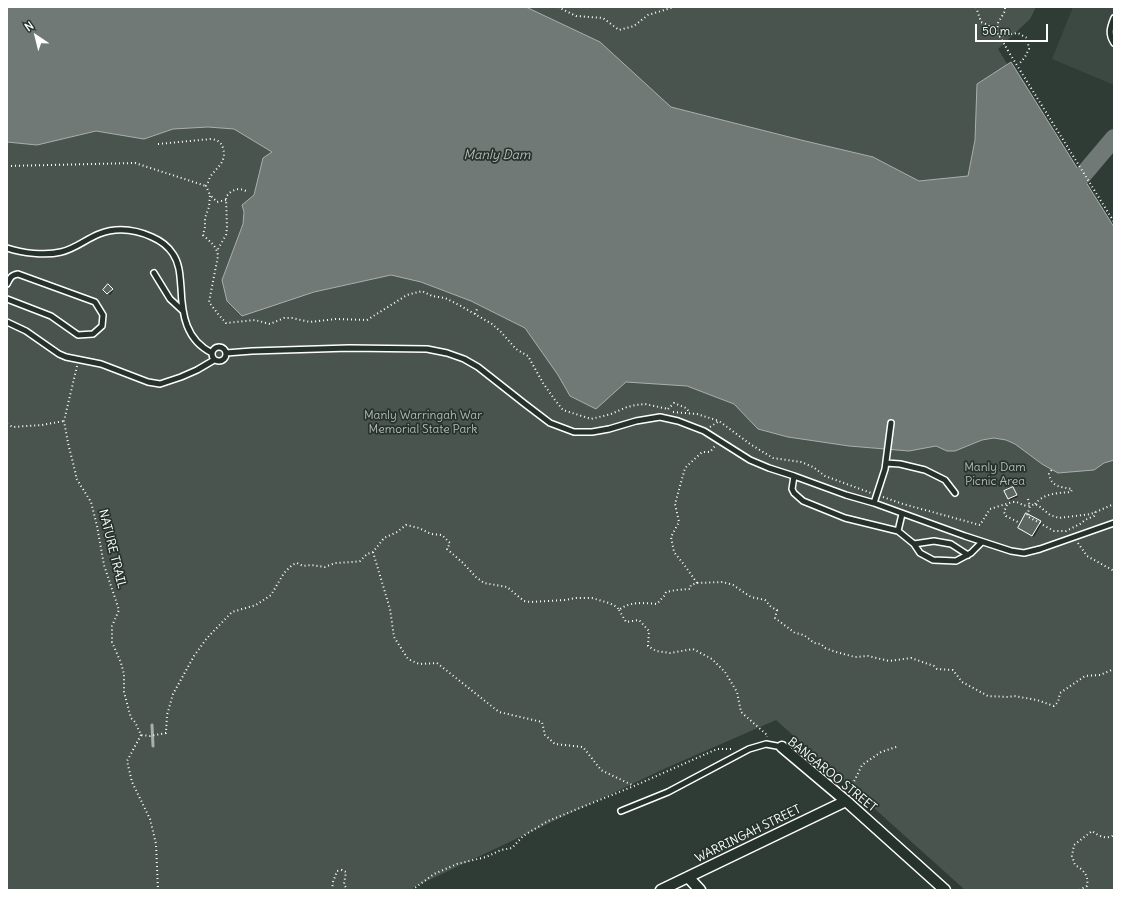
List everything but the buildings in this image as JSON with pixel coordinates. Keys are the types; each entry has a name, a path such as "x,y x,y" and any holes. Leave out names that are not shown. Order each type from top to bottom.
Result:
{"street":[{"name":"BANGAROO STREET","path":"782,747 846,801 944,890"},
{"name":"WARRINGAH STREET","path":"661,890 846,801"},
{"path":"688,877 700,890"}],"lane":[{"path":"1114,18 1110,28 1110,37 1114,43"},
{"path":"7,256 8,248 36,254 62,252 81,244 98,234 115,229 141,232 154,238 166,246 178,263 187,325 195,341 212,353 214,360"},
{"path":"154,273 170,299 184,311"},
{"path":"7,284 13,275 18,274 95,302 103,315 102,326 93,334 78,335 51,316 7,299"},
{"path":"7,322 26,331 59,354 66,357 101,364 148,382 160,384 186,375 214,360 221,361 225,358 226,353"},
{"path":"212,353 215,348 219,347 224,349 226,353"},
{"path":"226,353 349,348 428,349 447,353 464,359 478,367 550,423 574,432 592,432 609,429 636,421 660,417 678,420 704,431 750,460 768,468 1011,551 1024,553 1040,549 1114,523"},
{"path":"874,503 885,469 891,423"},
{"path":"886,462 925,470 945,480 955,493"},
{"path":"794,476 792,489 794,493 803,501 845,518 898,531 914,544 920,553 933,560 956,561 971,554 982,542"},
{"path":"898,531 902,514"},
{"path":"914,544 934,541 951,544 968,555"},
{"name":"BANGAROO STREET","path":"621,812 668,792 749,749 766,744 782,747"}],"path":[{"path":"558,7 576,16 603,18 619,30 634,26 648,15 674,7"},
{"path":"744,7 751,7"},
{"path":"976,7 981,22 988,24 997,31 1114,222"},
{"path":"997,31 998,23 1005,11 1005,7"},
{"path":"1000,36 1018,33 1027,38 1029,49 1019,64"},
{"path":"158,144 211,139 218,140 222,144 224,158 211,176 206,186"},
{"path":"7,166 135,163 206,186 210,195 217,202 226,200"},
{"path":"217,250 226,235 226,197 234,190 241,189 246,191"},
{"path":"210,195 209,207 205,218 205,227 202,235 213,244 217,250 218,256 210,302 226,323 255,320 270,324 284,318 292,318 310,322 336,319 367,320 407,295 422,291 432,296 445,298 492,324 516,349 528,356 555,400 563,410 591,419 610,414 627,407 645,404 667,411 697,414 719,421 750,444 773,458 801,462 813,467 825,476 876,495 980,525 990,509 1014,502 1030,506 1046,495 1071,492 1072,489 1061,488 1051,482 1049,474 1052,469"},
{"path":"475,314 477,309"},
{"path":"7,424 13,427 42,425 64,421 78,359"},
{"path":"667,411 674,404 686,408 690,413"},
{"name":"NATURE TRAIL","path":"64,421 76,478 91,502 104,565 119,610 112,626 112,642 124,674 124,692 131,718 135,722 141,735"},
{"path":"704,431 719,421"},
{"path":"697,583 674,552 671,537 679,522 674,504 685,468 702,452 710,452 716,446 724,444"},
{"path":"1028,499 1030,506 1027,516 1054,531 1066,530 1080,524 1094,516 1095,512"},
{"path":"1008,504 1004,512 1006,516 1018,522"},
{"path":"1035,504 1040,506 1050,515 1059,518 1091,514 1114,504"},
{"path":"158,890 155,838 150,819 132,782 127,761 141,735 150,736 166,733 167,715 173,694 194,656 207,638 232,612 256,605 271,595 284,573 292,565 297,563 302,566 311,565 325,567 335,563 360,561 367,554 373,552 384,538 397,532 406,525 419,528 431,534 442,534 450,543 448,549 484,583 507,587 524,601 530,602 592,598 609,603 617,606 626,622 639,620 649,631 648,646 656,651 670,654 692,650 712,659 725,672 737,692 741,712 767,735 766,744"},
{"path":"1078,542 1087,556 1114,571"},
{"path":"373,552 390,609 394,637 408,659 419,664 437,663 498,712 542,722 545,735 555,744 583,747 601,770 634,786"},
{"path":"619,610 625,605 640,603 656,604 666,592 690,589 691,585 697,583 723,582 733,585 751,597 765,600 771,607 777,610 776,618 784,626 795,633 804,635 814,643 821,644 825,648 855,657 868,656 889,661 911,658 934,666 937,669 952,670 962,682 988,696 1014,696 1037,700 1054,706 1058,702 1060,693 1085,676 1100,675 1114,669"},
{"path":"846,801 847,795 862,765 881,752 899,746"},
{"path":"412,890 434,874 457,864 486,856 500,850 512,848 523,836 548,821 634,786 717,749 733,749"},
{"path":"1079,890 1087,886 1088,880 1082,869 1075,866 1072,856 1074,846 1092,831 1100,837 1111,837 1114,835"},
{"path":"332,890 337,871 342,870 346,872 344,884 347,890"}],"shaded area":[{"path":"1073,7 1114,7 1114,85 1052,59"}],"green space":[{"name":"Manly Warringah War Memorial State Park","path":"7,7 1036,7 1030,19 998,49 1114,238 1114,890 965,890 776,720 666,768 408,890 7,890"}],"water":[{"name":"Manly Dam","path":"7,7 526,7 600,42 671,107 873,157 919,181 968,176 975,140 977,84 1011,62 1114,227 1114,460 1104,463 1094,470 1058,473 1042,464 1015,444 1006,440 994,438 982,440 955,451 947,451 936,446 909,451 849,446 788,437 758,429 734,404 687,386 626,382 596,409 570,396 558,375 525,328 471,301 421,282 391,275 314,292 242,316 227,301 222,280 243,224 244,212 242,205 254,195 263,158 272,152 234,129 208,127 173,129 144,139 96,131 37,145 7,142"}],"waterway":[{"path":"1082,176 1114,138"},
{"path":"152,725 153,746"}],"park label":[{"name":"Manly Dam Picnic Area","path":"995,475"}]}
